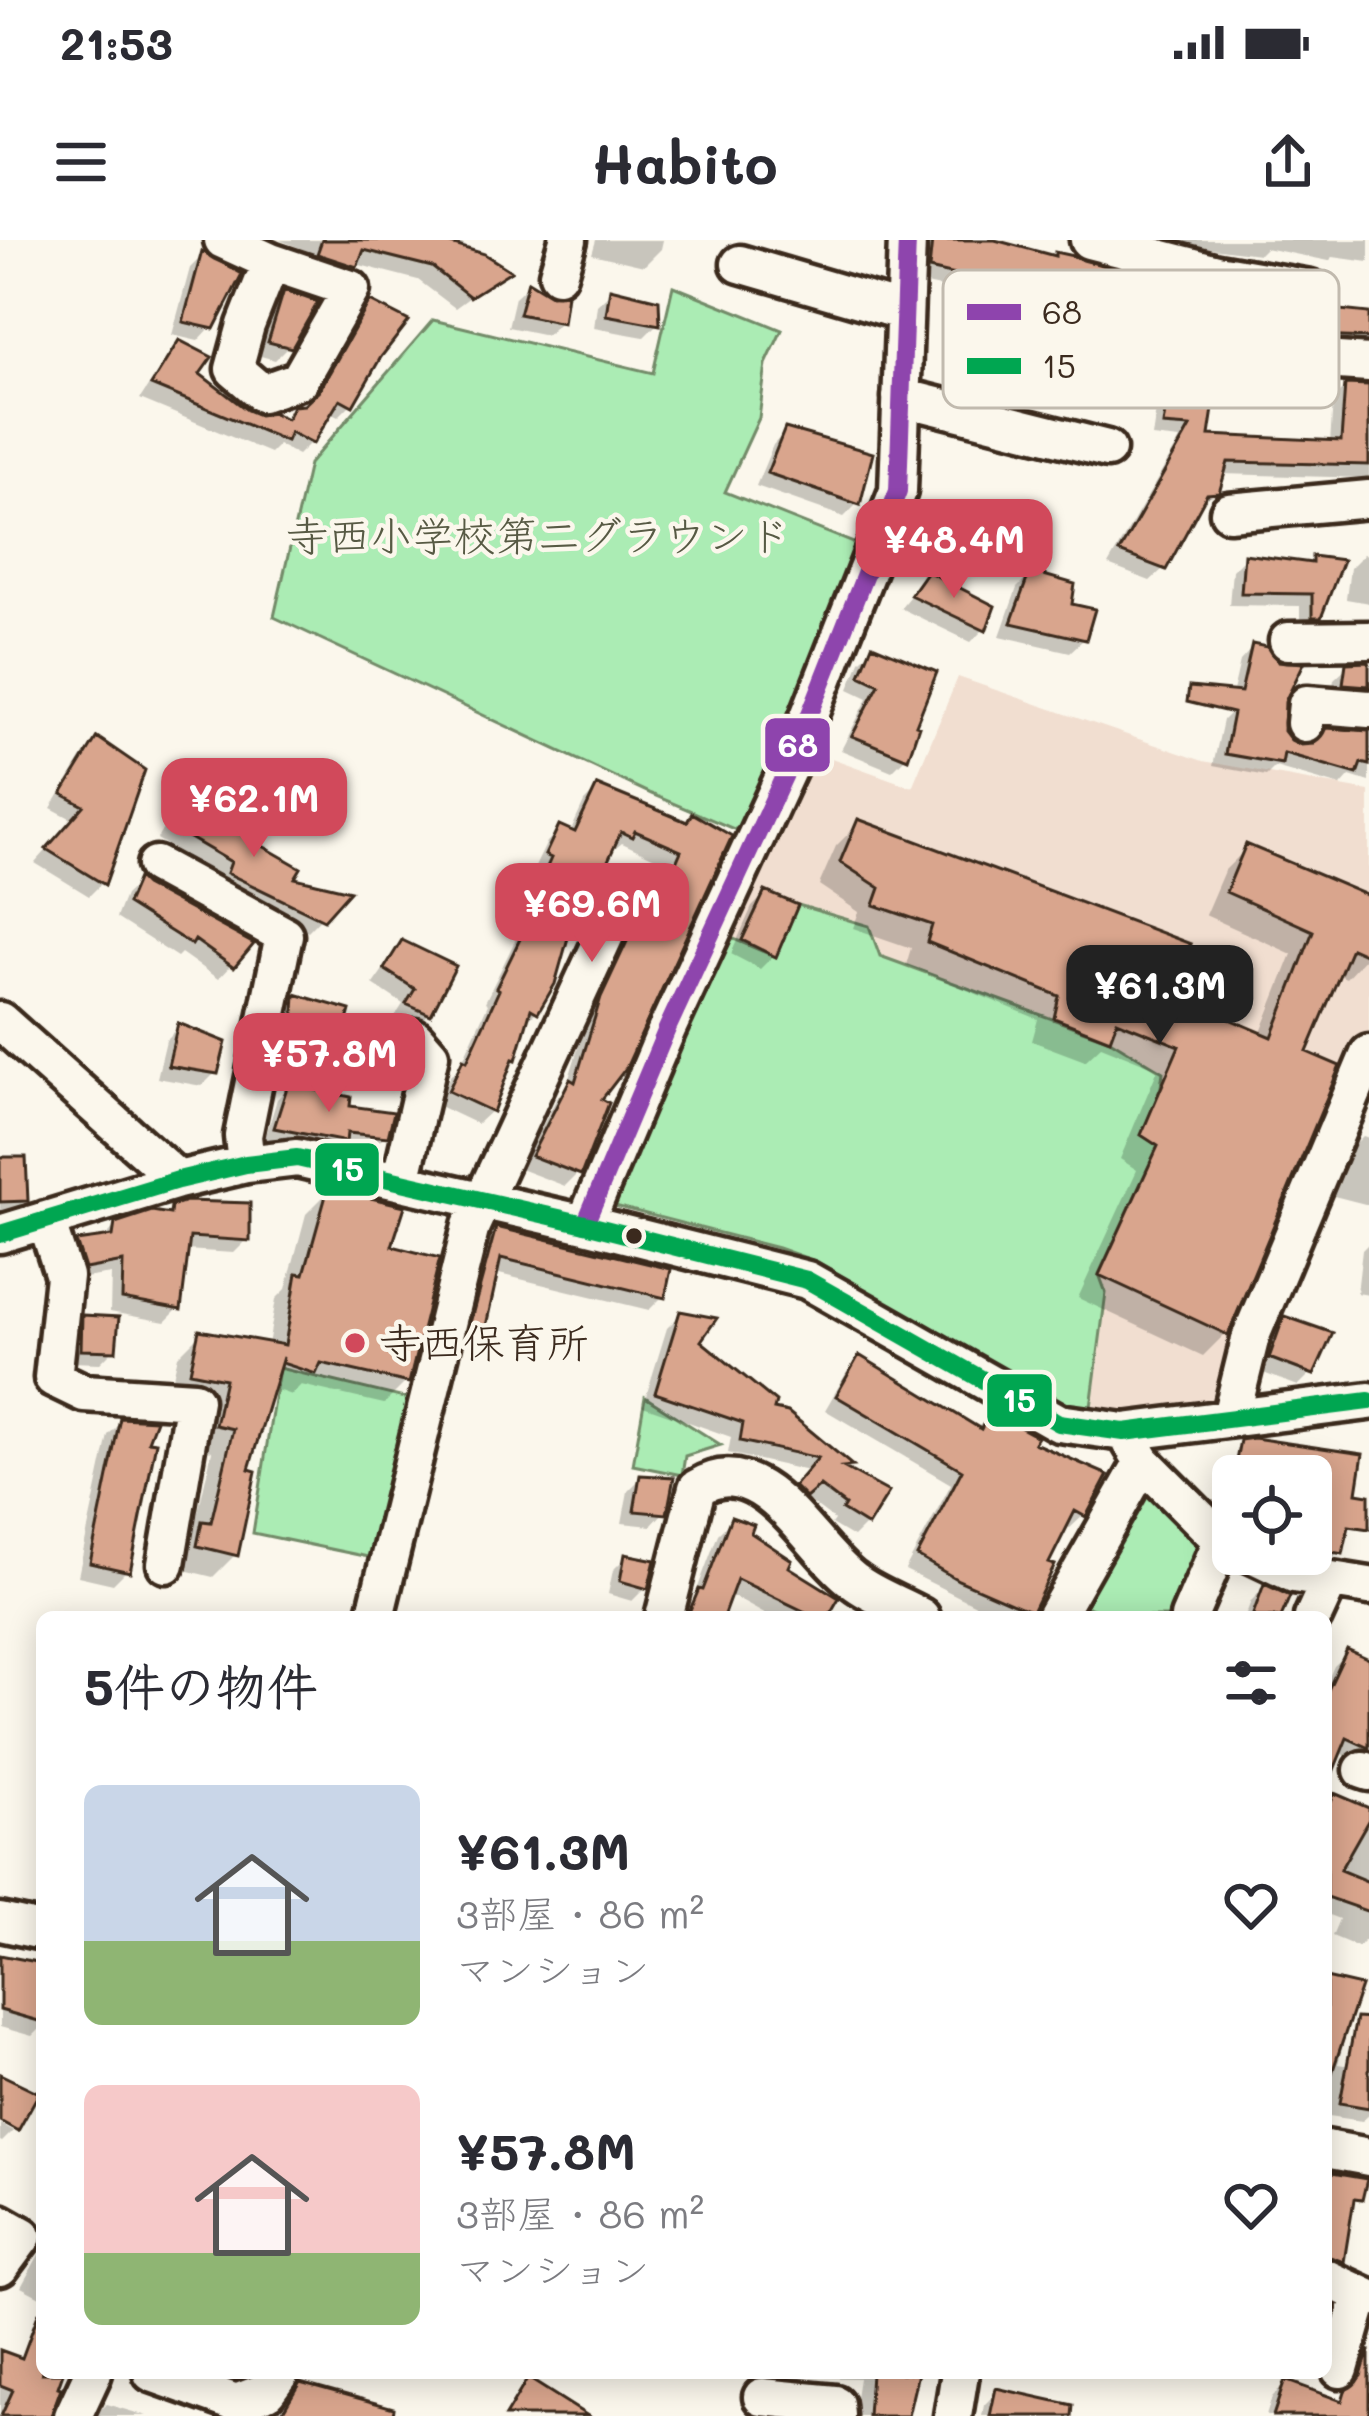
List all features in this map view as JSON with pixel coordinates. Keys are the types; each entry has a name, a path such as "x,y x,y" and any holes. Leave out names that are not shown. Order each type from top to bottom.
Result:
{"street":[{"path":"223,240 272,262"},
{"path":"585,1223 667,1029 793,757 898,491 907,240"},
{"path":"1089,240 1205,270"},
{"path":"740,264 904,312"},
{"path":"1339,362 1369,363"},
{"path":"901,398 1107,449"},
{"path":"1229,512 1369,500"},
{"path":"1288,641 1369,640"},
{"path":"1305,722 1307,704 1369,709"},
{"path":"156,865 284,935 243,1136 246,1164"},
{"path":"376,1611 471,1226 623,896"},
{"path":"0,1021 178,1180"},
{"path":"401,1181 430,1055 416,1038"},
{"path":"1231,1417 1251,1336 1369,1054"},
{"path":"0,1234 178,1180 297,1158 585,1223 807,1280 1059,1423 1133,1447 1212,1524"},
{"path":"46,1220 64,1276 53,1378 84,1393 194,1400 166,1564"},
{"path":"1058,1611 1133,1447 1231,1417 1369,1401"},
{"path":"666,1611 698,1488 713,1478 738,1477 763,1489 854,1581 868,1604"},
{"path":"1193,1611 1216,1575"},
{"path":"1300,1575 1369,1586"},
{"path":"1316,1611 1330,1580"},
{"path":"0,1922 36,1930"},
{"path":"1332,2150 1369,2156"},
{"path":"0,2223 22,2236 0,2267"},
{"path":"1332,2281 1365,2296 1340,2369"},
{"path":"73,2416 90,2379"},
{"path":"165,2379 231,2409 267,2391 276,2379"},
{"path":"953,2416 959,2379"},
{"path":"762,2397 836,2404 836,2416"}],"shaded area":[{"path":"673,286 782,330 766,364 759,418 725,492 874,551 798,746 912,787 958,677 1203,761 1369,791 1369,1116 1347,1109 1234,1401 1120,1410 1066,1404 818,1262 611,1205 755,838 274,617 309,464 433,320 653,373"}],"green space":[{"name":"寺西小学校第二グラウンド","path":"673,286 782,330 766,364 759,418 725,492 874,551 755,838 274,617 309,464 433,320 653,373"},
{"path":"798,905 869,926 880,956 1110,1040 1163,1072 1142,1135 1158,1146 1099,1274 1106,1293 1091,1407 1066,1404 1033,1389 818,1262 611,1205 715,931 776,957"},
{"path":"279,1368 413,1400 373,1558 253,1533"},
{"path":"645,1397 721,1445 685,1456 682,1475 633,1465"},
{"path":"1151,1483 1195,1522 1196,1557 1176,1611 1098,1611 1085,1606"}],"building":[{"path":"322,240 438,240 484,254 511,271 470,297 432,267 364,250 357,267 317,254"},
{"path":"932,240 995,240 1120,270 943,272 929,269"},
{"path":"202,251 242,274 214,329 183,322"},
{"path":"528,281 551,295 567,294 563,323 519,314"},
{"path":"610,288 659,300 660,325 606,315"},
{"path":"284,290 318,302 292,348 268,342"},
{"path":"370,301 409,321 353,406 340,399 313,444 290,432 286,441 151,385 179,340 212,357 200,374 247,410 287,419 293,406 304,405 319,391"},
{"path":"1339,310 1369,313 1369,338 1339,337"},
{"path":"1345,384 1369,385 1369,465 1228,462 1219,493 1207,494 1166,570 1119,552 1190,427 1163,425 1166,408 1213,408 1209,435 1341,441"},
{"path":"785,428 873,453 860,505 767,473"},
{"path":"1244,554 1312,563 1312,556 1343,560 1321,618 1312,618 1312,594 1241,593"},
{"path":"927,571 995,606 986,631 910,595"},
{"path":"1030,571 1075,584 1072,604 1095,609 1086,640 1011,623"},
{"path":"1252,644 1267,647 1278,661 1304,663 1285,702 1284,731 1291,740 1313,744 1326,728 1369,731 1369,765 1361,763 1357,774 1284,753 1282,764 1225,754 1233,713 1187,702 1189,687 1241,692"},
{"path":"872,645 937,672 908,759 852,736 879,684 860,675"},
{"path":"1369,662 1369,686 1343,684 1346,663"},
{"path":"97,737 145,770 105,885 46,849 84,806 62,794"},
{"path":"597,785 687,822 692,813 732,836 626,1068 602,1099 609,1103 581,1175 531,1156 570,1079 575,1082 601,997 637,920 649,925 681,851 635,831 632,837 621,832 580,923 573,920 555,984 538,1013 531,1009 493,1112 448,1091 463,1059 467,1061 538,902 535,894 551,858 545,855 559,825 575,832"},
{"path":"184,796 250,831 247,837 301,868 295,878 350,891 324,920 227,873 231,862 168,825"},
{"path":"858,819 1191,944 1168,993 1272,1037 1313,931 1226,892 1246,844 1369,896 1369,956 1351,948 1307,1052 1340,1066 1228,1335 1099,1275 1158,1146 1141,1135 1179,1046 1117,1021 1110,1040 1054,1018 1059,996 927,942 932,925 874,905 880,888 840,862"},
{"path":"138,878 254,944 234,968 195,940 192,945 127,904"},
{"path":"765,891 798,905 776,957 742,940"},
{"path":"402,940 456,966 431,1015 406,1004 415,989 384,969"},
{"path":"295,994 350,1010 341,1043 293,1029"},
{"path":"178,1023 226,1042 218,1074 168,1066"},
{"path":"288,1084 351,1097 350,1106 394,1112 388,1137 347,1133 346,1142 274,1128"},
{"path":"0,1157 26,1157 28,1201 0,1202"},
{"path":"328,1188 405,1206 392,1246 440,1258 409,1383 321,1363 316,1374 282,1363 283,1357 249,1469 256,1471 238,1556 197,1546 202,1521 211,1522 233,1429 215,1425 225,1379 190,1372 199,1330 285,1345 297,1273 304,1274"},
{"path":"186,1201 250,1203 250,1241 190,1237 181,1310 122,1299 123,1262 85,1269 76,1241 113,1236 115,1223 152,1211 170,1214 171,1206"},
{"path":"496,1227 671,1269 665,1298 501,1258 486,1326 470,1323"},
{"path":"680,1311 717,1318 701,1341 776,1402 774,1409 788,1412 853,1466 843,1467 889,1492 868,1526 842,1510 845,1505 820,1486 806,1498 794,1486 818,1458 740,1441 743,1423 655,1393"},
{"path":"82,1315 119,1317 116,1351 81,1350"},
{"path":"1284,1316 1333,1333 1314,1375 1269,1358"},
{"path":"859,1355 981,1429 990,1411 1038,1437 1034,1443 1108,1475 1086,1517 1075,1511 1032,1611 958,1580 917,1556 962,1470 836,1396"},
{"path":"120,1418 156,1420 148,1441 156,1442 130,1572 90,1563"},
{"path":"1240,1440 1363,1454 1357,1493 1369,1495 1369,1529 1349,1526 1343,1554 1332,1552 1332,1455 1237,1455"},
{"path":"640,1475 674,1477 667,1514 634,1511"},
{"path":"731,1517 754,1525 751,1533 792,1560 789,1567 839,1598 831,1611 804,1611 737,1579 725,1611 690,1611 699,1589 703,1590"},
{"path":"625,1554 655,1560 648,1589 620,1581"},
{"path":"1264,1584 1290,1596 1284,1611 1254,1611"},
{"path":"1347,1649 1369,1659 1369,1748 1347,1738 1332,1775 1332,1681"},
{"path":"1334,1793 1369,1808 1369,1819 1340,1870 1369,1882 1369,1912 1332,1899"},
{"path":"0,1955 36,1962 36,2020 0,2010"},
{"path":"1332,1979 1361,1986 1332,2073"},
{"path":"1356,2018 1369,2019 1369,2108 1340,2103"},
{"path":"0,2074 36,2092 36,2098 18,2131 0,2121"},
{"path":"1332,2173 1367,2179 1362,2200 1354,2199 1344,2262 1332,2258"},
{"path":"36,2320 36,2379 61,2379 51,2416 1,2416 13,2390 0,2385 0,2350 22,2358"},
{"path":"1369,2349 1369,2416 1273,2416 1285,2380 1342,2401 1345,2391 1361,2376"},
{"path":"530,2379 588,2416 505,2416"},
{"path":"871,2379 917,2379 908,2416 868,2416"},
{"path":"300,2382 394,2408 393,2416 280,2416"},
{"path":"996,2388 1073,2405 1072,2416 990,2416"}],"transit line":[{"name":"68","path":"585,1224 667,1029 793,757 898,491 907,240"},
{"name":"15","path":"0,1234 178,1180 297,1158 807,1280 1059,1423 1124,1432 1369,1401"}],"place":[{"name":"寺西保育所","path":"355,1343"}]}
